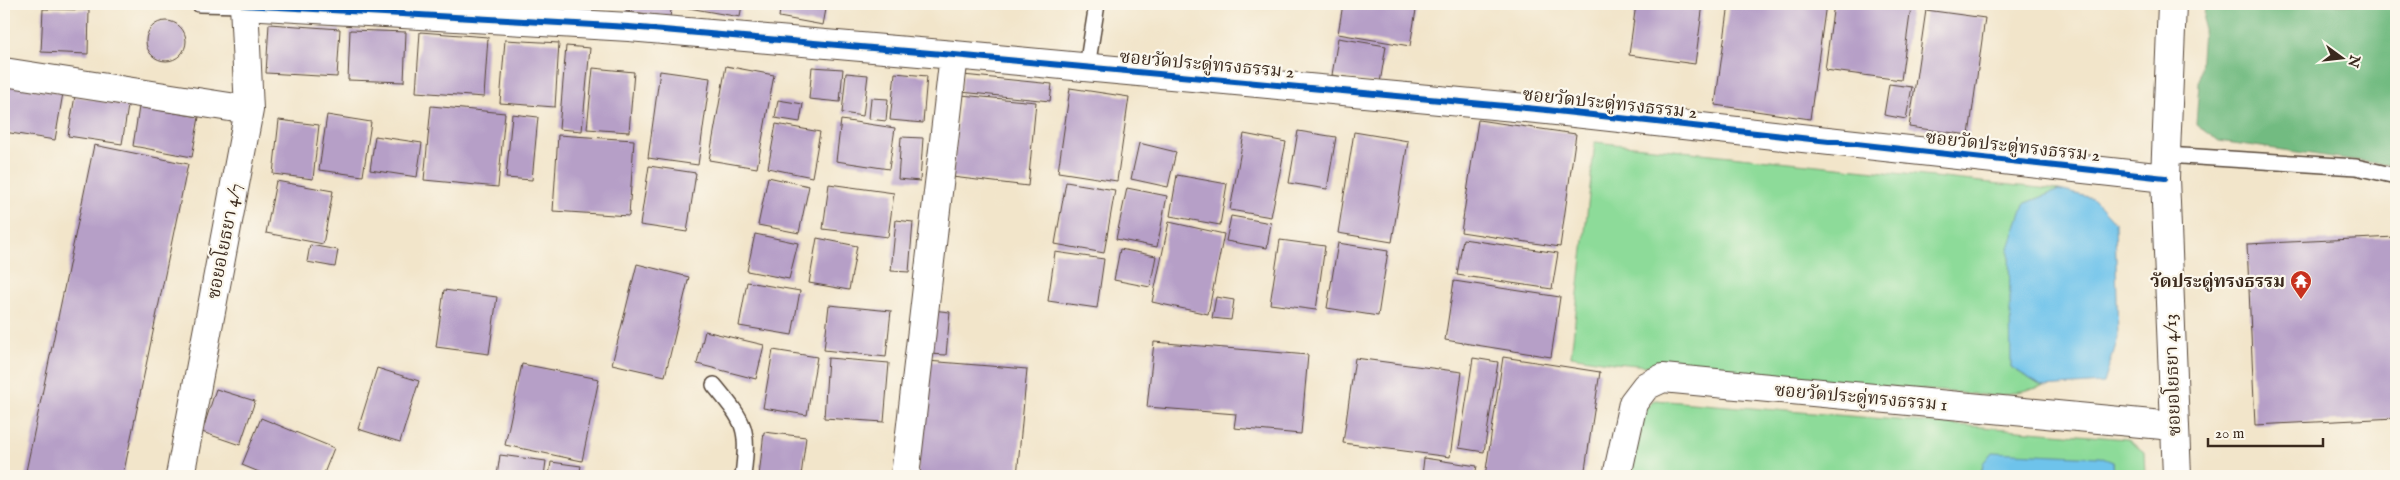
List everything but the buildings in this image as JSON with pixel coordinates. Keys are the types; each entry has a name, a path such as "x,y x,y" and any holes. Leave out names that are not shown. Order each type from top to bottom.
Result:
{"street":[{"name":"ซอยวัดประดู่ทรงธรรม 2","path":"244,4 629,27 2165,166"},
{"name":"ซอยอโยธยา 4/7","path":"180,476 249,110 244,4"},
{"name":"ซอยอโยธยา 4/13","path":"2172,4 2165,166 2176,476"},
{"path":"905,476 954,55"},
{"path":"4,72 249,110"},
{"name":"ซอยวัดประดู่ทรงธรรม 1","path":"1617,476 1633,404 1646,386 1663,378 2173,426"}],"lane":[{"path":"198,4 244,4"},
{"path":"1087,67 1097,4"},
{"path":"2165,166 2356,167 2396,176"},
{"path":"714,385 740,417 747,443 743,476"}],"green space":[{"path":"2205,4 2396,4 2396,166 2219,141 2196,124"},
{"path":"1595,142 2059,190 2024,204 2011,367 2043,387 1996,396 1614,363 1571,356"},
{"path":"1655,400 2127,439 2144,452 2145,476 2114,476 2113,462 1983,463 1981,476 1630,476 1639,414"}],"water":[{"path":"2059,190 2093,198 2115,222 2118,338 2104,383 2043,387 2011,367 2009,248 2024,204"},
{"path":"1992,452 2100,457 2113,462 2114,476 1981,476 1983,463"}],"cycle path":[{"path":"244,5 629,27 954,55 1547,110 2165,178"}],"place":[{"name":"วัดประดู่ทรงธรรม","path":"2301,300"}]}
